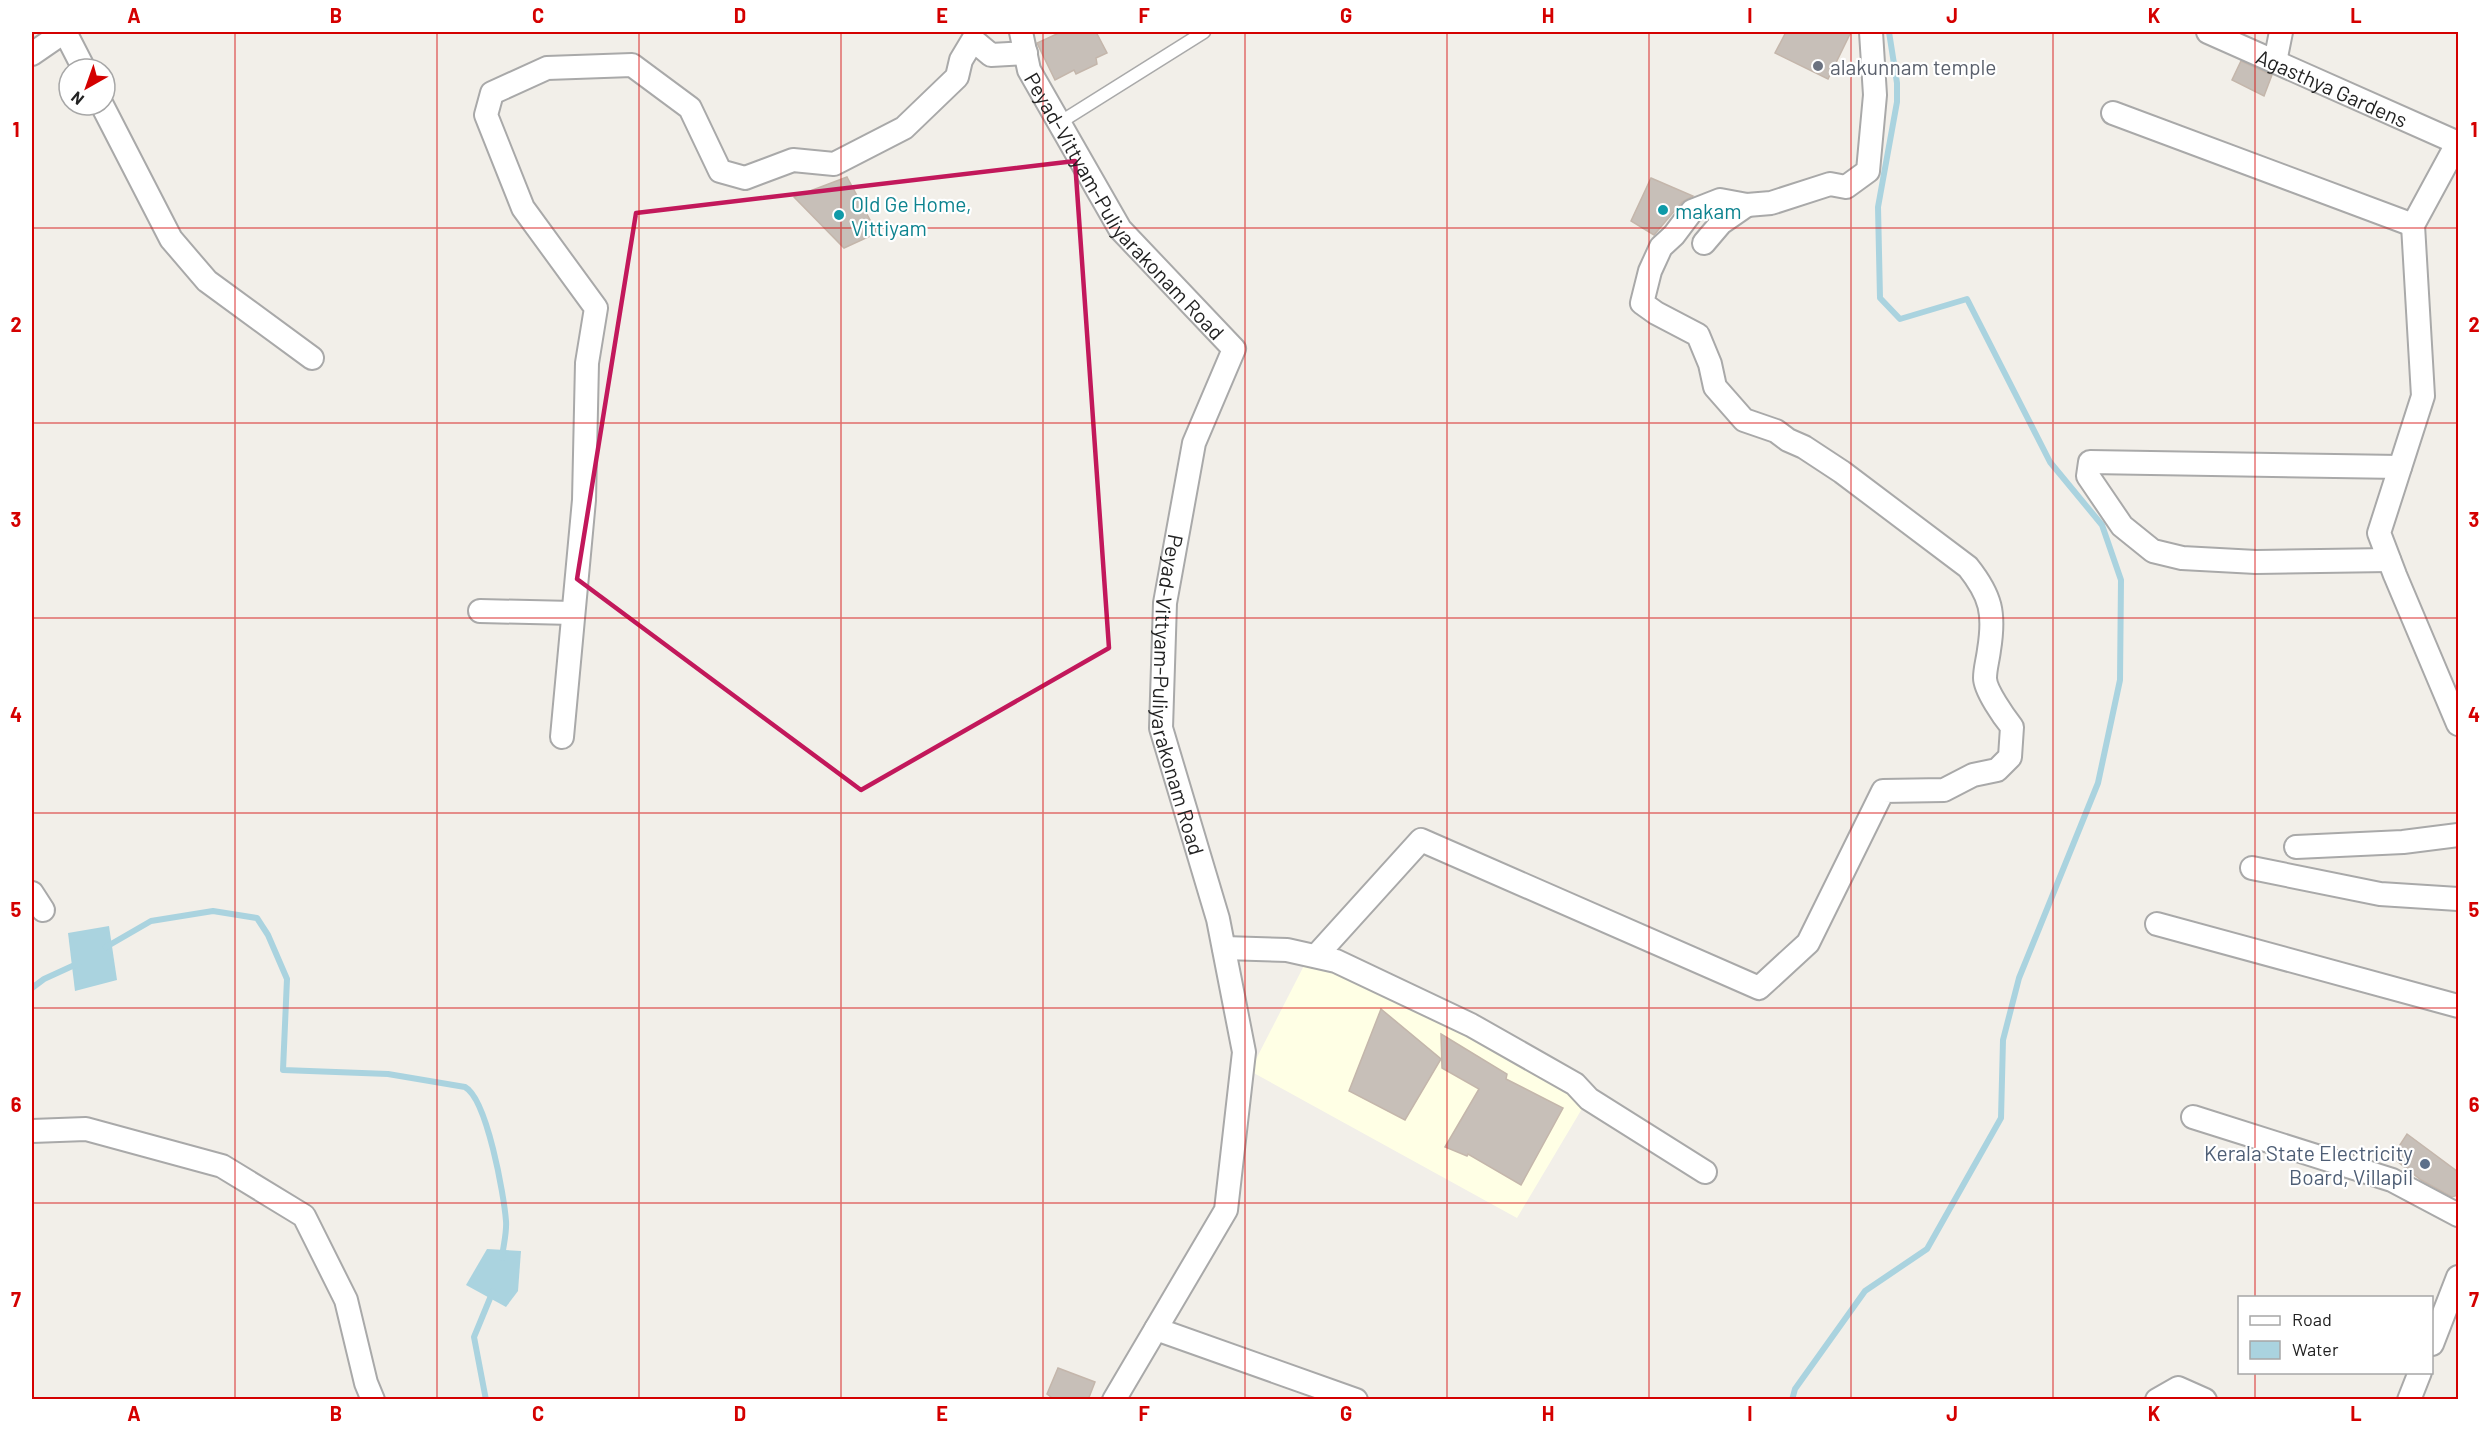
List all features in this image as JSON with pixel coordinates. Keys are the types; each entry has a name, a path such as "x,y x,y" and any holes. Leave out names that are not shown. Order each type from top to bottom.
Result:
{"street":[{"path":"32,54 65,32 78,57"},
{"path":"1326,959 1421,840 1760,988 1808,942 1883,791 1944,789 1972,775 1997,770 2010,757 2012,726 2003,716 1985,680 1992,628 1991,610 1984,587 1968,567 1842,472 1804,447 1788,440 1776,431 1744,420 1715,387 1710,364 1698,335 1642,303 1658,252 1692,211 1720,200 1747,205 1788,200 1830,184 1846,187 1868,171 1875,95 1871,32"},
{"name":"Agasthya Gardens","path":"2208,32 2458,142"},
{"path":"2275,62 2281,32"},
{"path":"562,737 584,500 587,363 596,308 524,208 486,115 492,93 547,68 632,65 690,108 720,171 745,178 793,160 834,164 904,128 957,77 961,60 973,40 991,55 1024,42"},
{"name":"Peyad-Vittyam-Puliyarakonam Road","path":"1024,42 1029,70 1120,229 1234,348 1194,443 1165,603 1161,728 1218,919 1244,1052 1226,1210 1114,1400"},
{"path":"2113,112 2413,225"},
{"path":"108,117 171,239 207,281 312,358"},
{"path":"2458,142 2413,225 2423,396 2379,533 2458,724"},
{"path":"1704,243 1721,223 1747,205"},
{"path":"2389,560 2256,562 2182,558 2153,551 2122,526 2088,476 2090,462 2400,467"},
{"path":"480,611 573,613"},
{"path":"2296,847 2403,842 2458,835"},
{"path":"2252,868 2380,894 2458,899"},
{"path":"2157,924 2458,1006"},
{"path":"1224,948 1287,950 1326,959 1471,1025 1575,1084 1589,1099 1705,1172"},
{"path":"2193,1117 2392,1180 2458,1215"},
{"path":"32,1131 86,1129 222,1166 304,1216 346,1300 366,1383 373,1400"},
{"path":"2433,1341 2458,1277"},
{"path":"1156,1329 1356,1400"},
{"path":"2409,1400 2419,1374"},
{"path":"2157,1400 2178,1388 2205,1400"}],"lane":[{"path":"1059,123 1204,32"}],"highlighted area":[{"path":"1075,161 1109,648 861,790 577,579 636,213"}],"shaded area":[{"path":"1313,948 1586,1102 1517,1218 1250,1071"}],"water":[{"path":"109,926 117,980 75,991 68,933"},
{"path":"487,1249 521,1251 518,1291 506,1307 466,1285"}],"building":[{"path":"1061,32 1096,32 1107,53 1096,58 1097,64 1076,74 1074,70 1055,80 1037,43"},
{"name":"alakunnam temple","path":"1786,32 1851,32 1828,79 1775,53"},
{"path":"2241,61 2272,75 2264,96 2232,80"},
{"name":"Old Ge Home, Vittiyam","path":"847,177 877,233 844,248 794,197"},
{"name":"makam","path":"1651,178 1693,196 1682,202 1654,235 1631,221"},
{"path":"1381,1009 1441,1059 1405,1120 1349,1091"},
{"path":"1441,1034 1507,1074 1506,1079 1563,1108 1521,1185 1468,1154 1467,1156 1445,1147 1479,1089 1442,1068"},
{"name":"Kerala State Electricity Board, Villapil","path":"2407,1134 2458,1172 2458,1195 2452,1197 2421,1180 2392,1157"},
{"path":"1058,1368 1095,1382 1088,1400 1055,1400 1047,1394"}],"waterway":[{"path":"1792,1400 1795,1389 1865,1291 1927,1249 2001,1118 2003,1040 2019,978 2098,783 2120,680 2121,580 2102,525 2050,462 1967,299 1900,319 1880,298 1878,207 1897,102 1897,83 1889,32"},
{"path":"106,947 151,921 213,911 257,918 268,935 287,979 283,1070 388,1074 465,1087 473,1095 487,1128 502,1191 506,1226 502,1258"},
{"path":"32,988 44,979 79,963"},
{"path":"486,1400 474,1337 493,1291"}],"place":[{"name":"alakunnam temple","path":"1818,66"},
{"name":"makam","path":"1663,210"},
{"name":"Old Ge Home, Vittiyam","path":"839,215"},
{"name":"Kerala State Electricity Board, Villapil","path":"2425,1164"}]}
